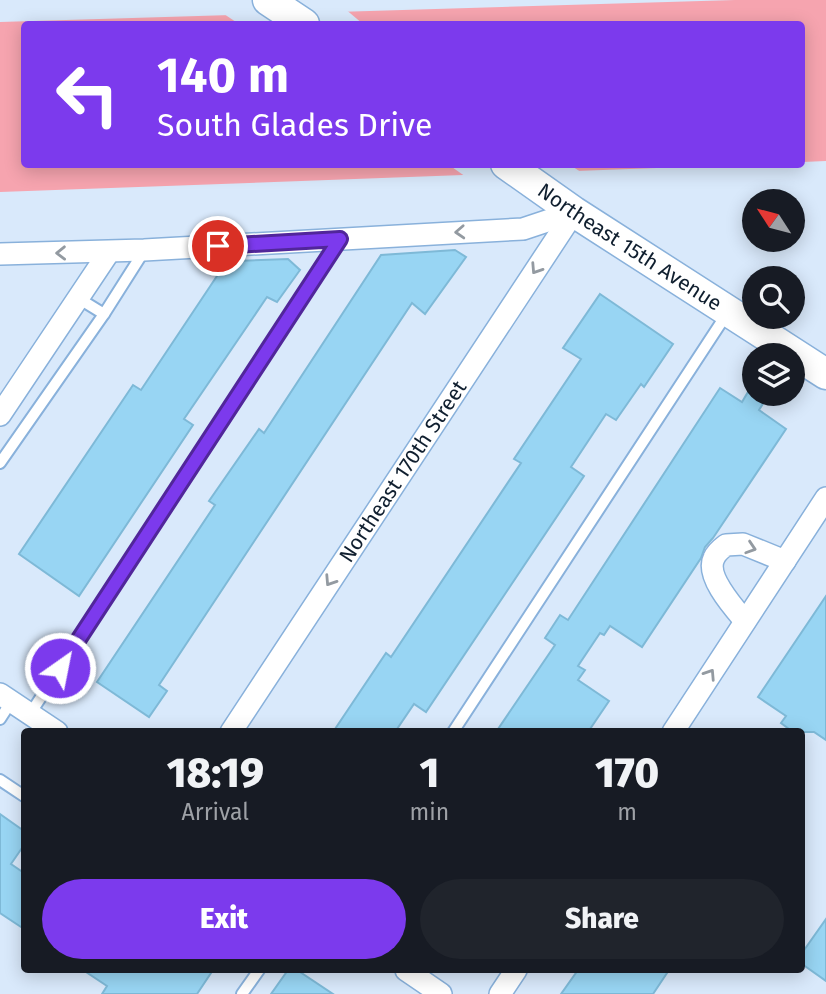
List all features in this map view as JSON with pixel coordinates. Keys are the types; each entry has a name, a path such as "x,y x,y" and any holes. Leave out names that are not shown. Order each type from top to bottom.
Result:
{"street":[{"name":"Northeast 15th Avenue","path":"512,168 826,374"},
{"path":"0,254 109,252 523,229 562,203"},
{"name":"Northeast 170th Street","path":"234,728 562,203"},
{"path":"0,415 109,252"},
{"path":"676,728 826,498"},
{"path":"745,621 724,596 716,580 714,558 726,545 743,544 785,561"},
{"path":"4,705 30,714 51,728"},
{"path":"410,973 441,994"},
{"path":"500,994 514,973"}],"lane":[{"path":"30,714 340,239"},
{"path":"0,463 104,314 144,250"},
{"path":"78,298 104,314"},
{"path":"456,728 728,312"},
{"path":"0,779 21,794"},
{"path":"242,994 257,973"}],"shaded area":[{"path":"735,0 826,0 826,161 805,162 805,21 33,21"},
{"path":"21,21 21,168 656,168 0,192 0,22"}],"pier":[{"path":"344,8 359,21 234,21 221,12"},
{"path":"453,168 575,168 584,174 469,179"}],"building":[{"path":"455,250 466,257 425,314 412,303 159,685 167,691 149,717 97,682 215,505 209,501 259,429 264,433 381,255"},
{"path":"229,258 236,261 288,259 300,270 277,302 267,297 184,419 193,425 79,596 19,554 133,385 141,390"},
{"path":"600,294 673,344 644,387 641,384 616,420 606,414 571,467 584,476 426,712 414,704 398,728 336,728 386,653 391,657 521,463 514,459 581,359 563,348"},
{"path":"720,388 742,402 742,406 762,406 759,410 786,429 705,547 701,558 642,647 610,626 604,635 600,633 578,666 585,670 578,680 609,701 591,728 499,728 555,645 545,638 560,615 568,620"},
{"path":"826,596 826,740 814,732 805,732 805,728 788,728 781,723 786,716 758,697"},
{"path":"0,814 21,829 21,849 11,864 21,871 21,927 0,913"},
{"path":"826,919 826,981 805,966 805,949"},
{"path":"88,973 211,973 197,994 102,994 107,986"},
{"path":"286,973 302,973 333,994 271,994"},
{"path":"576,973 667,973 653,994 561,994"}],"route":[{"path":"60,668 340,239 218,246"}]}
